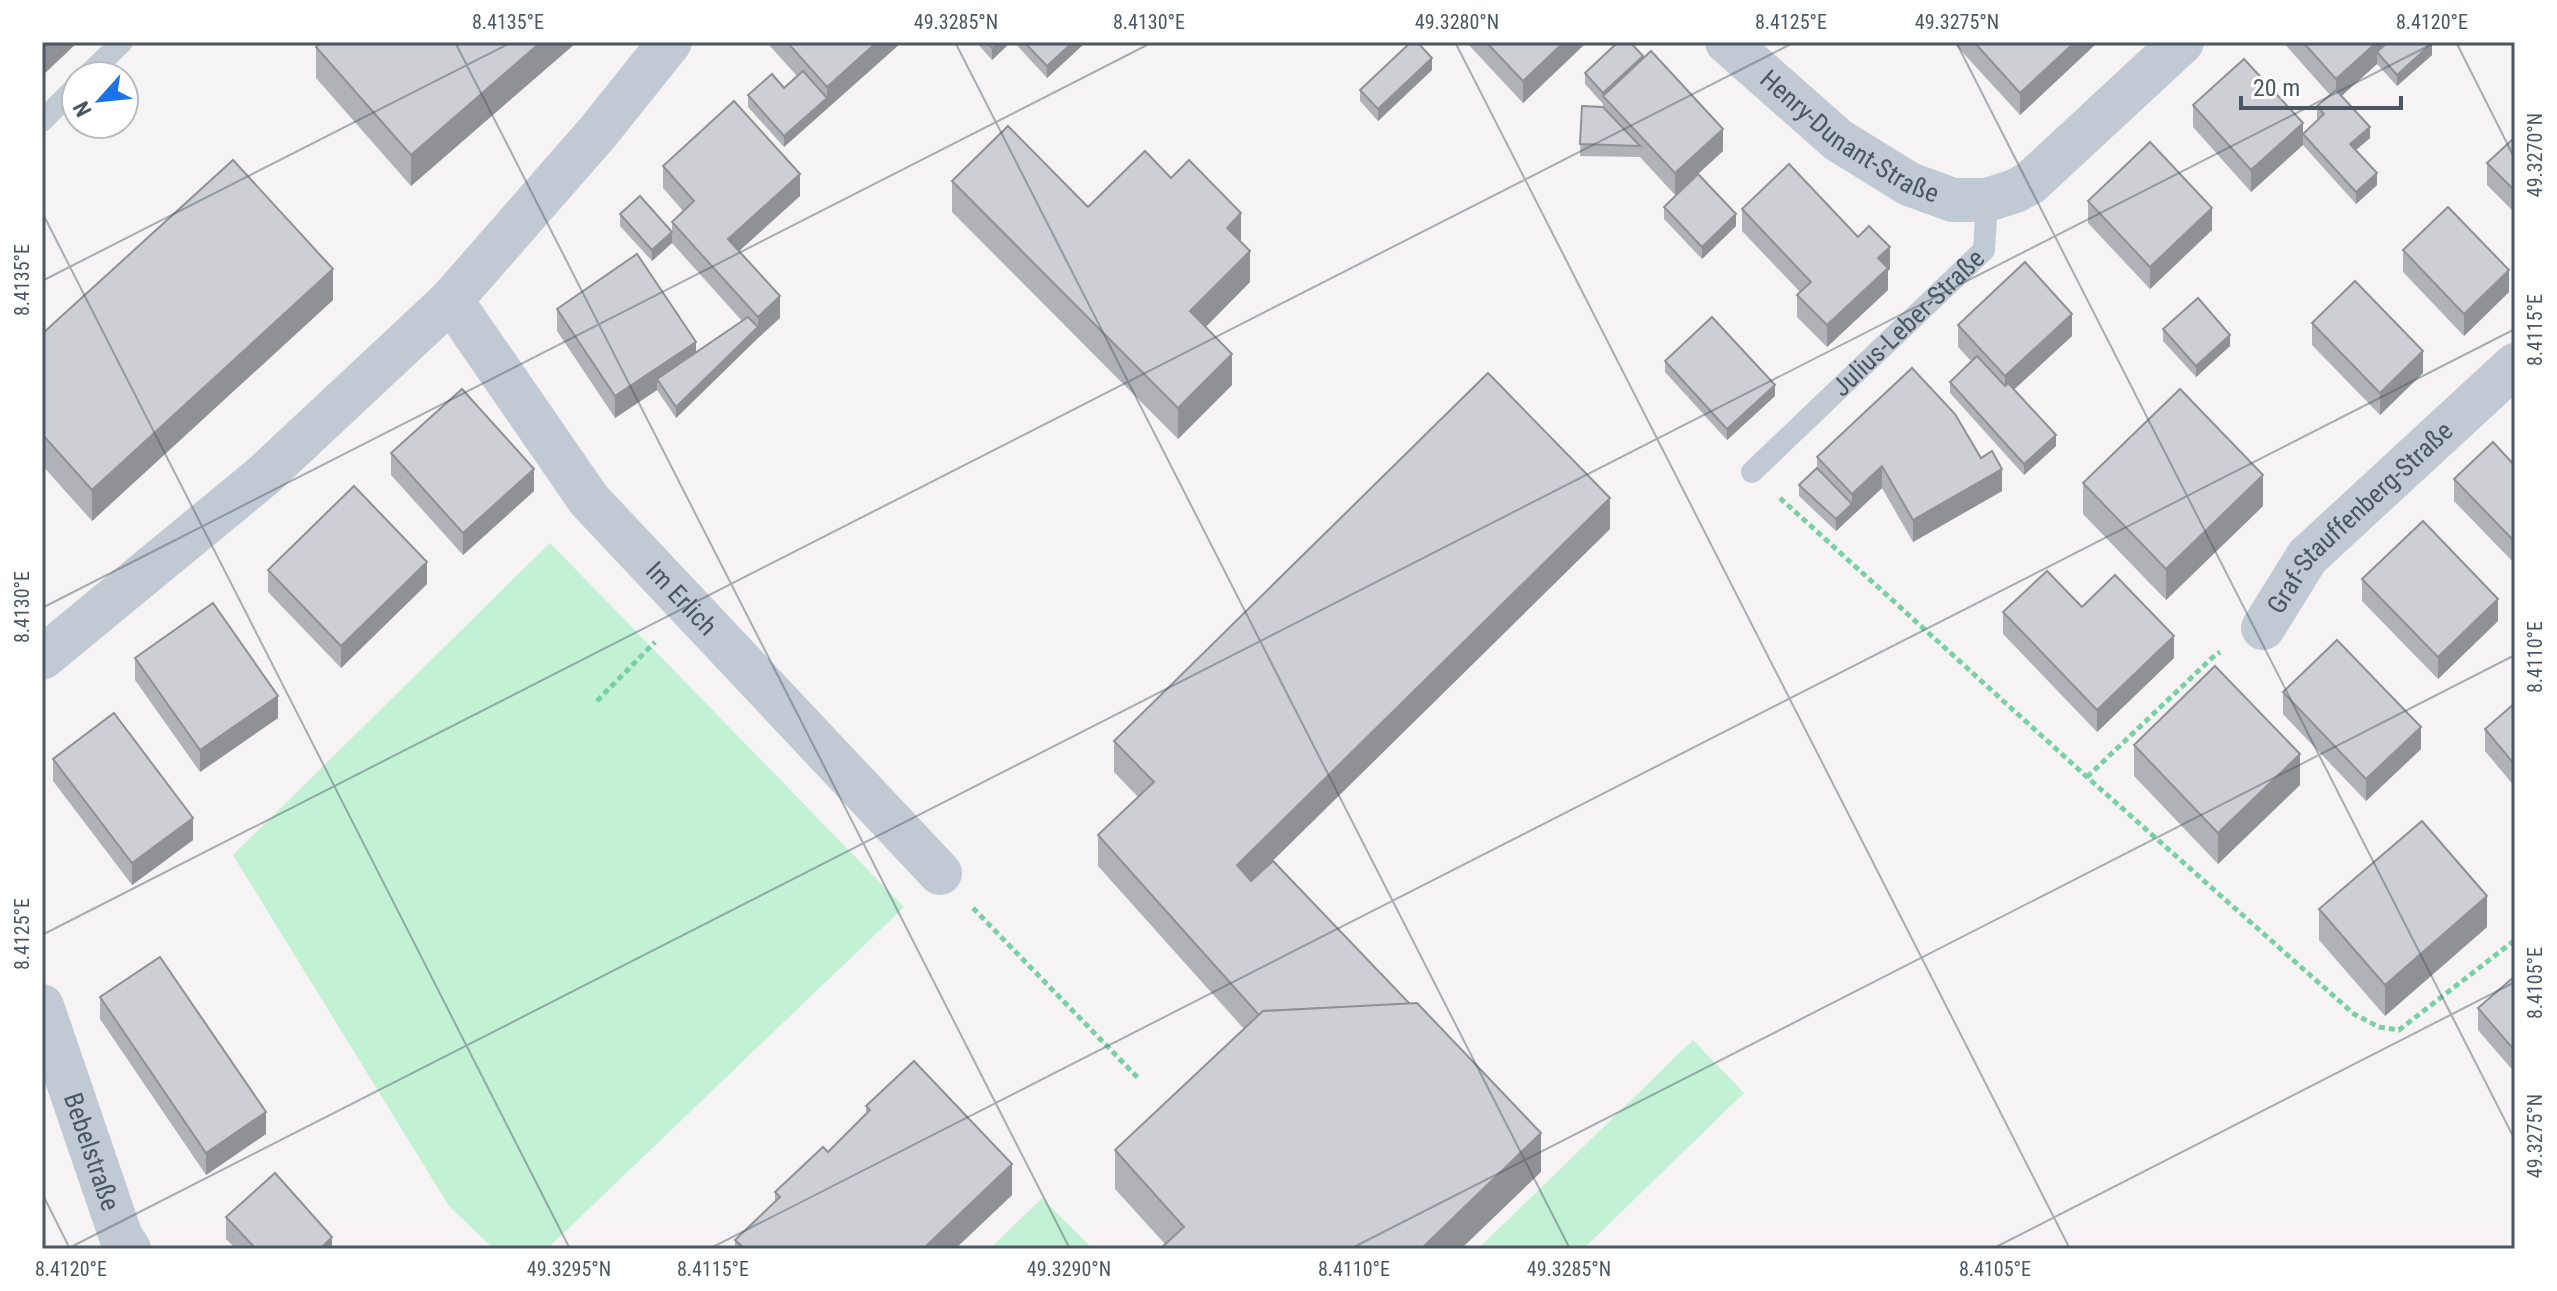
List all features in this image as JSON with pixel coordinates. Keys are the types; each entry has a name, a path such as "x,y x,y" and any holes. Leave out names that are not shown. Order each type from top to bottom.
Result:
{"street":[{"path":"42,658 263,476 451,300 598,132 670,42"},
{"name":"Henry-Dunant-Straße","path":"1727,42 1838,140 1909,184 1953,200 1987,200"},
{"path":"1987,200 2030,183 2182,42"},
{"name":"Im Erlich","path":"451,300 589,500 940,873"},
{"name":"Graf-Stauffenberg-Straße","path":"2263,628 2307,557 2515,365"},
{"name":"Bebelstraße","path":"42,1006 121,1237 129,1249"}],"lane":[{"path":"103,60 122,42"},
{"path":"42,121 60,103"},
{"name":"Julius-Leber-Straße","path":"1752,472 1984,250 1987,200"}],"path":[{"path":"1752,472 2087,777 2354,1014 2379,1027 2399,1030 2515,940"},
{"path":"597,701 690,608"},
{"name":"Graf-Stauffenberg-Straße","path":"2087,777 2213,657 2263,628"},
{"path":"940,873 1140,1080"}],"green space":[{"path":"550,543 904,907 547,1249 494,1249 449,1206 233,855"},
{"path":"1693,1040 1744,1093 1583,1249 1478,1249"},
{"path":"1042,1198 1093,1249 990,1249"}],"building":[{"path":"321,42 541,42 411,155 316,47"},
{"path":"787,42 877,42 827,87"},
{"path":"1024,42 1073,42 1047,66"},
{"path":"1411,42 1417,42 1432,58 1378,109 1360,90"},
{"path":"1486,42 1564,42 1523,81"},
{"path":"1618,42 1630,42 1643,56 1603,93 1585,73"},
{"path":"1974,42 2075,42 2020,93"},
{"path":"2303,42 2377,42 2336,79"},
{"path":"2388,42 2432,43 2397,75 2377,52"},
{"path":"1651,51 1723,129 1675,173 1603,96"},
{"path":"2244,59 2303,123 2251,170 2193,105"},
{"path":"803,71 827,98 784,136 748,95 772,74 784,88"},
{"path":"2336,90 2370,127 2350,144 2377,173 2356,192 2303,134 2324,114 2317,106"},
{"path":"734,101 800,174 728,239 780,296 758,317 672,222 694,201 663,166"},
{"path":"1582,106 1603,107 1640,146 1580,144"},
{"path":"1008,126 1088,207 1145,151 1171,178 1189,160 1241,213 1227,228 1250,251 1190,311 1232,354 1178,408 952,181"},
{"path":"2515,137 2515,191 2487,163"},
{"path":"2150,142 2212,208 2150,267 2088,201"},
{"path":"233,160 333,269 92,490 42,434 42,334"},
{"path":"1789,164 1858,237 1869,226 1890,247 1878,258 1888,268 1827,325 1797,295 1811,282 1742,209"},
{"path":"1698,174 1736,214 1702,247 1664,207"},
{"path":"640,196 672,232 652,250 620,214"},
{"path":"2448,207 2509,270 2464,314 2403,250"},
{"path":"637,254 696,342 615,396 557,309"},
{"path":"2025,262 2072,314 2005,376 1958,325"},
{"path":"2355,281 2423,351 2380,393 2312,323"},
{"path":"2198,298 2230,335 2196,366 2163,329"},
{"path":"748,317 758,327 676,407 657,379"},
{"path":"1712,317 1775,385 1727,429 1665,361"},
{"path":"1977,356 2005,386 2008,383 2056,435 2024,464 1950,382"},
{"path":"1912,368 1955,414 1981,458 1992,451 2002,469 1913,520 1882,466 1852,494 1817,457"},
{"path":"1488,373 1610,498 1237,865 1251,881 1273,861 1410,1004 1263,1011 1259,1015 1098,835 1154,782 1114,741"},
{"path":"462,389 534,469 463,533 391,453"},
{"path":"2180,389 2263,475 2166,569 2083,483"},
{"path":"2493,442 2515,466 2515,542 2454,479"},
{"path":"1817,468 1852,504 1836,519 1799,485"},
{"path":"354,486 427,562 341,646 268,570"},
{"path":"2423,521 2498,599 2438,657 2362,579"},
{"path":"2047,571 2082,607 2115,575 2174,636 2097,710 2003,612"},
{"path":"213,603 278,696 200,750 135,658"},
{"path":"2337,640 2421,727 2366,779 2283,692"},
{"path":"2215,666 2300,754 2218,833 2134,745"},
{"path":"2515,703 2515,765 2485,729"},
{"path":"114,713 193,818 132,863 53,759"},
{"path":"2422,821 2487,896 2385,985 2319,909"},
{"path":"160,957 266,1112 206,1153 100,997"},
{"path":"2515,976 2515,1051 2478,1008"},
{"path":"1417,1003 1541,1133 1421,1249 1160,1249 1184,1227 1115,1150 1263,1011"},
{"path":"914,1061 1012,1164 923,1249 745,1249 735,1240 780,1197 775,1192 823,1147 828,1152 870,1110 866,1106"},
{"path":"275,1173 332,1237 320,1249 256,1249 226,1217"}]}
